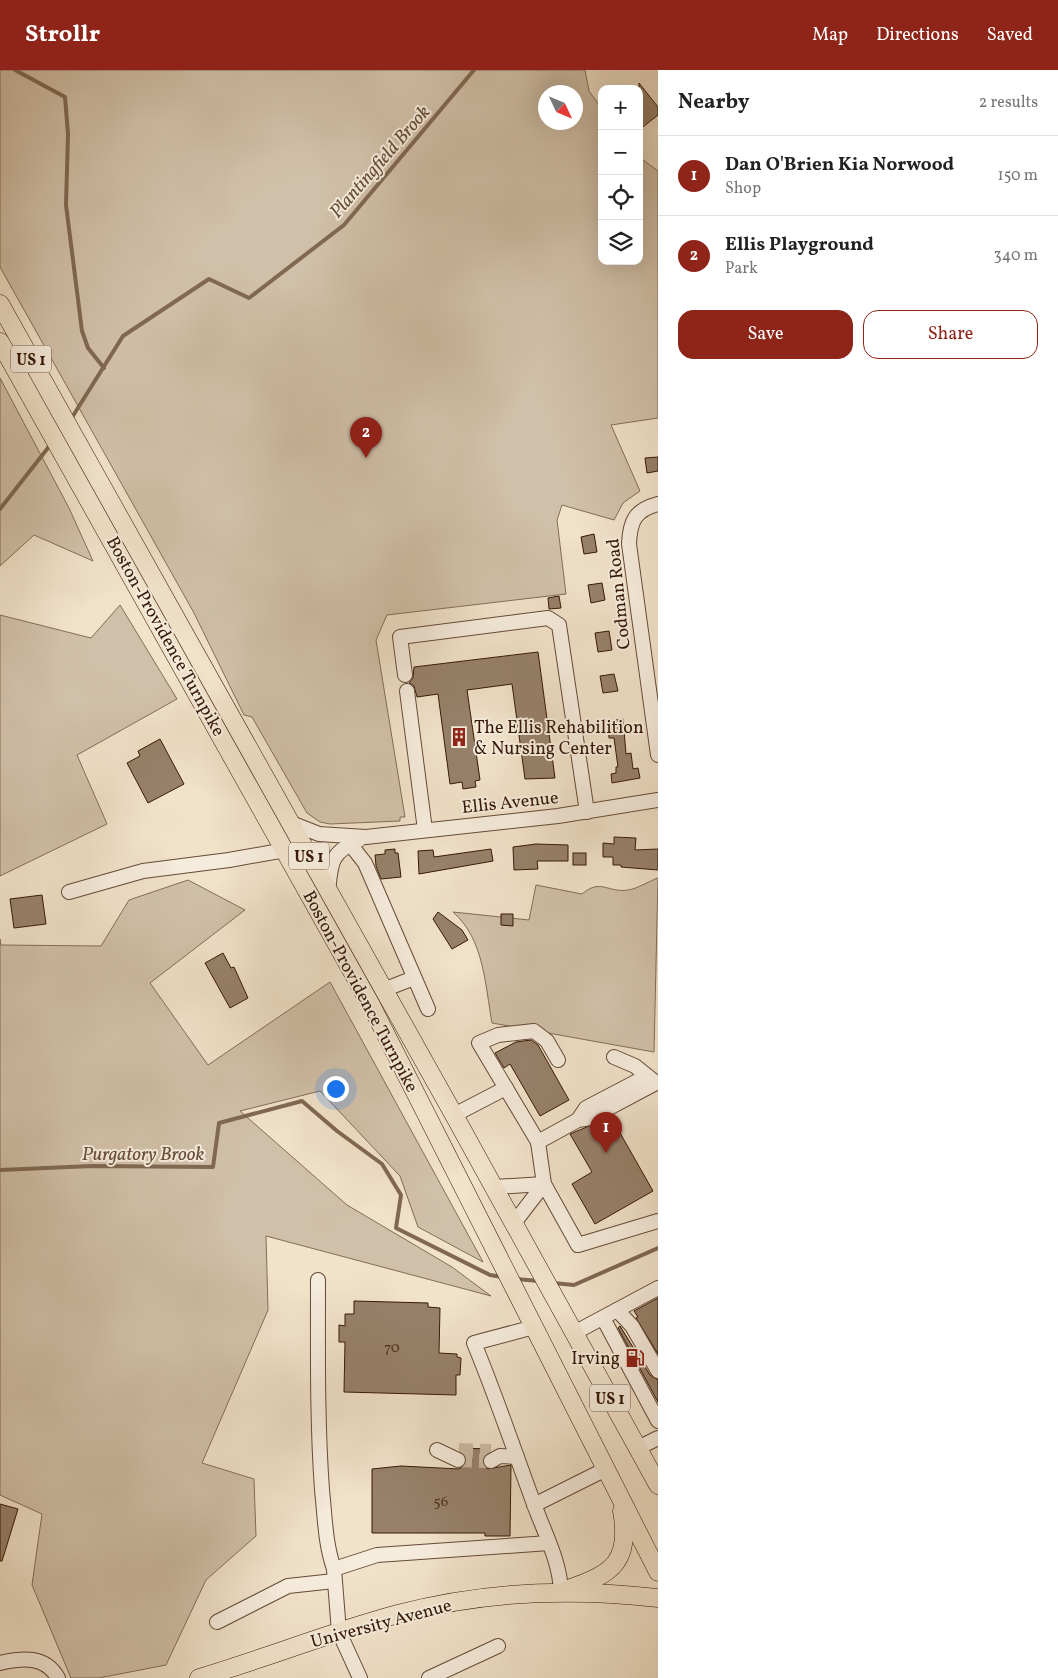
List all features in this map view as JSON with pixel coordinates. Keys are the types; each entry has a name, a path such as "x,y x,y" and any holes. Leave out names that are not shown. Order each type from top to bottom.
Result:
{"main road":[{"name":"Boston-Providence Turnpike","path":"0,304 454,1115 658,1485"},
{"name":"Boston-Providence Turnpike","path":"0,342 285,850 405,1069 658,1572"},
{"path":"561,1592 600,1575 615,1564 621,1556 625,1535 618,1494"},
{"name":"University Avenue","path":"199,1678 399,1614 464,1600 516,1594 561,1592 658,1598"}],"street":[{"name":"Codman Road","path":"658,504 648,506 638,514 630,525 629,544 633,584 651,663 658,755"},
{"path":"405,674 400,637 548,618 559,625 587,812"},
{"path":"407,691 425,830"},
{"name":"Ellis Avenue","path":"290,823 319,834 366,837 587,812 658,800"},
{"name":"Ellis Avenue","path":"328,892 333,856 350,844 366,837"},
{"path":"350,844 365,863 428,1009"},
{"path":"69,892 143,871 229,860 285,850"},
{"path":"383,990 414,978"},
{"path":"558,1060 547,1041 534,1031 498,1035 480,1043 538,1142 544,1184 578,1245 658,1221"},
{"path":"538,1142 578,1120 590,1118 654,1082 635,1066 614,1057"},
{"path":"454,1115 506,1088"},
{"path":"494,1187 544,1184"},
{"path":"514,1223 544,1184"},
{"path":"318,1280 317,1397 327,1549 334,1575 339,1632 360,1678"},
{"path":"574,1333 658,1288"},
{"path":"617,1310 632,1326 658,1371"},
{"path":"603,1318 658,1421"},
{"path":"534,1327 474,1343 549,1543 559,1574 561,1592"},
{"path":"638,1448 658,1438"},
{"path":"437,1450 456,1455"},
{"path":"494,1456 517,1457"},
{"path":"534,1504 606,1469"},
{"path":"217,1622 288,1586 334,1575 377,1555 549,1543"},
{"path":"429,1678 498,1646"},
{"path":"0,1663 19,1659 40,1660 54,1671 58,1678"}],"shaded area":[{"path":"0,70 585,70 589,91 598,103 598,265 643,265 643,160 658,171 658,418 611,425 640,491 623,503 614,520 562,505 557,520 566,594 387,615 376,640 405,817 400,817 400,821 330,824 320,822 307,813 252,717 244,715 194,613 0,267"},
{"path":"0,378 69,508 93,561 34,535 0,566"},
{"path":"120,605 177,699 77,755 107,824 0,876 0,615 91,638"},
{"path":"658,878 654,1052 492,1023 482,963 471,935 453,912 529,920 536,885 582,894 589,889 599,886 621,890 632,889"},
{"path":"188,880 245,910 150,983 208,1065 330,982 483,1262 418,1227 400,1176 320,1091 240,1111 347,1205 452,1267 491,1296 266,1236 268,1310 202,1463 254,1479 256,1536 206,1580 166,1665 99,1678 71,1678 32,1585 42,1514 0,1495 0,939 1,945 101,946 129,900"}],"building":[{"path":"643,88 658,107 658,115 643,127"},
{"path":"658,457 658,471 647,473 645,458"},
{"path":"594,534 597,552 584,554 581,537"},
{"path":"602,583 605,600 591,603 588,585"},
{"path":"559,596 561,608 549,609 548,598"},
{"path":"609,631 612,650 598,652 595,633"},
{"name":"The Ellis Rehabilition & Nursing Center","path":"538,652 555,778 525,779 512,684 467,690 480,780 475,781 476,787 463,789 462,782 450,784 438,694 417,697 414,686 409,683 413,678 414,667"},
{"path":"614,674 618,691 603,693 600,676"},
{"path":"623,719 626,754 631,753 633,769 638,768 640,778 612,783 611,774 616,773 616,767 618,767 614,738 609,738 608,721"},
{"path":"160,739 184,784 148,803 127,763 140,756 138,751"},
{"path":"614,837 636,838 635,850 658,849 658,870 613,865 613,857 603,857 603,843 614,844"},
{"path":"536,844 568,845 568,861 537,861 538,869 514,870 513,847"},
{"path":"395,849 395,853 398,853 401,877 381,879 376,866 375,855 385,854 385,850"},
{"path":"491,849 493,861 419,874 418,851 433,850 434,857"},
{"path":"573,853 586,853 586,865 573,865"},
{"path":"42,895 46,924 14,928 10,899"},
{"path":"438,912 462,930 468,940 452,949 433,919"},
{"path":"501,914 513,914 513,926 501,925"},
{"path":"223,953 231,968 234,967 248,998 230,1008 205,963"},
{"path":"531,1040 538,1045 569,1100 540,1116 510,1064 504,1068 495,1053 516,1042"},
{"path":"611,1117 653,1191 595,1224 572,1184 592,1172 570,1134"},
{"path":"658,1298 658,1354 636,1318 638,1317 634,1311"},
{"path":"354,1301 428,1303 428,1307 440,1308 439,1353 457,1354 457,1357 461,1358 460,1375 456,1375 456,1395 344,1392 345,1342 339,1342 339,1325 345,1326 345,1314 354,1314"},
{"path":"620,1326 650,1375 658,1380 658,1402 618,1328"},
{"path":"459,1448 491,1449 482,1460 487,1469 511,1465 510,1536 485,1536 485,1533 372,1533 372,1469 401,1466 459,1469 466,1464 467,1460"},
{"path":"0,1504 18,1509 2,1561 0,1561"}],"waterway":[{"path":"15,70 65,97 68,134 66,205 82,331 88,348 104,368"},
{"name":"Plantingfield Brook","path":"71,419 123,336 209,279 249,298 344,225 474,70"},
{"name":"Plantingfield Brook","path":"0,509 51,444"},
{"name":"Purgatory Brook","path":"0,1170 92,1166 213,1167 219,1123 302,1101 337,1131 382,1164 401,1195 396,1228 490,1275 502,1277"},
{"name":"Purgatory Brook","path":"553,1283 574,1285 658,1248"},
{"name":"Purgatory Brook","path":"516,1279 539,1281"}],"tunnel":[{"path":"459,1450 491,1451"},
{"path":"458,1460 491,1461"}],"place":[{"name":"Ellis Playground","path":"366,458"},
{"name":"The Ellis Rehabilition & Nursing Center","path":"459,737"},
{"name":"Dan O'Brien Kia Norwood","path":"606,1153"},
{"name":"Irving","path":"635,1358"}]}
